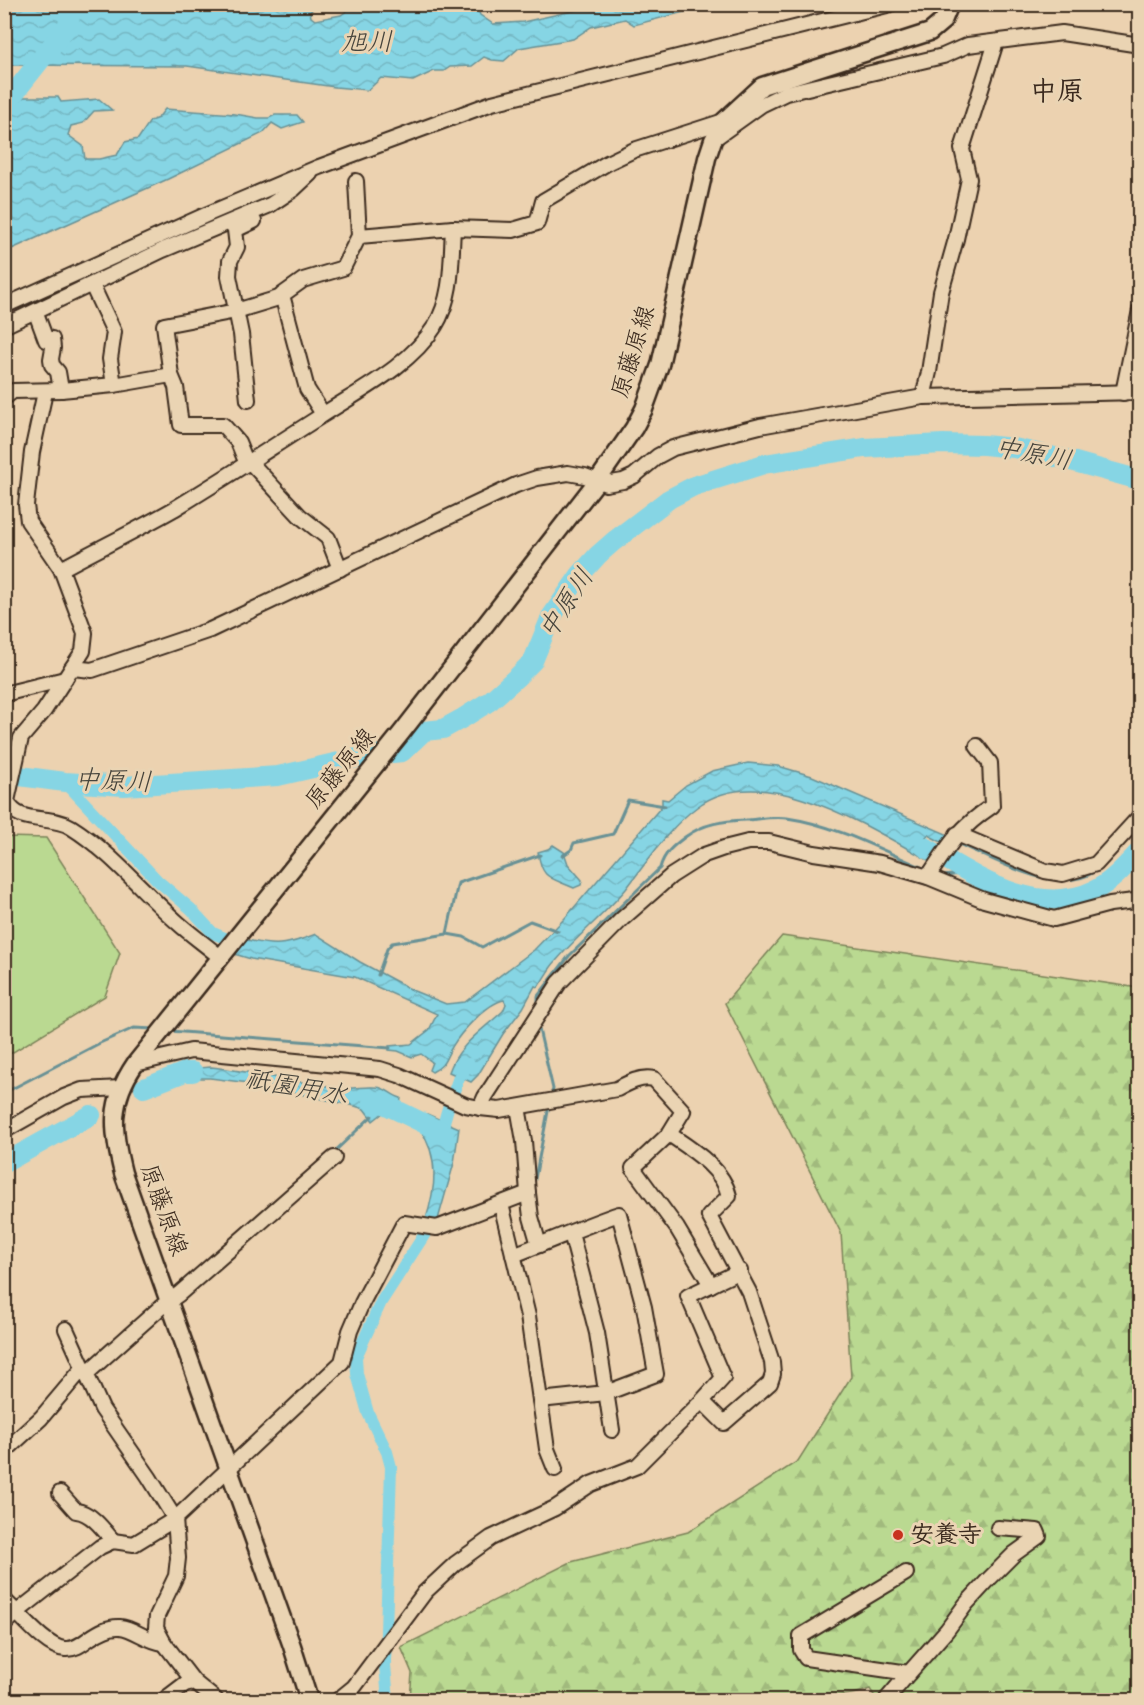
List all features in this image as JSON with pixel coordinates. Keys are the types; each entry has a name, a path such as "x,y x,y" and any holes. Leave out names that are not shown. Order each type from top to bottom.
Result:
{"main road":[{"name":"原藤原線","path":"306,1696 170,1301 123,1173 116,1146 113,1119 121,1088 135,1064 402,732 598,480 634,428 652,390 660,365 707,158 713,140 724,121 762,86 930,32 943,21 950,4"}],"street":[{"path":"4,306 208,214 319,167 492,104 891,4"},
{"path":"713,140 761,105 786,93 943,56 968,45 1062,33 1140,45"},
{"path":"923,397 941,292 956,239 969,179 962,149 996,42"},
{"path":"359,236 453,228 513,230 537,223 543,201 609,162 634,150 724,121"},
{"path":"4,326 36,313 164,250 270,205 294,189 319,167"},
{"path":"340,569 328,538 300,516 248,463 238,442 223,425 181,425 164,326 236,311 282,297 303,280 343,268 359,236 356,181"},
{"path":"248,400 241,334 229,276 230,261 237,247 235,230 260,217 270,205"},
{"path":"61,568 172,510 376,382 418,348 434,327 445,307 450,281 453,228"},
{"path":"92,285 114,332 110,359 114,385"},
{"path":"282,297 307,389 323,414"},
{"path":"1123,393 1140,310"},
{"path":"36,313 46,340 52,339 51,359 52,365 58,372 60,390"},
{"path":"4,398 14,391 45,392 114,385 171,375"},
{"path":"45,392 32,452 26,505 28,521 61,568 85,633 83,651 69,674 44,711 21,738 7,801 11,809 20,817 53,819 70,826 100,848 177,923 223,952"},
{"path":"4,694 69,674 92,670 210,630 516,485 537,478 568,473 606,484 623,481 634,476 658,456 673,448 760,426 923,397 1140,392"},
{"path":"930,875 956,836 974,818 992,806 990,763 977,746"},
{"path":"956,836 1045,871 1063,874 1096,864 1140,816"},
{"path":"480,1108 559,982 622,919 671,876 704,855 748,842 769,842 930,875 984,900 1054,919 1110,904 1134,902 1140,898"},
{"path":"135,1064 191,1051 380,1069 399,1075 465,1106 499,1110 617,1089 630,1082 654,1079 683,1111 669,1134 633,1168 677,1228 711,1285"},
{"path":"4,1131 64,1097 82,1090 121,1088"},
{"path":"518,1107 524,1142 531,1217 540,1245"},
{"path":"669,1134 697,1154 726,1183 729,1196 710,1216 740,1271 760,1322 772,1362 773,1374 770,1383 724,1423 702,1401"},
{"path":"4,1452 41,1418 85,1370 170,1301 334,1158"},
{"path":"4,1624 100,1547 113,1541 134,1544 175,1519 342,1362 350,1331 362,1303 404,1223 428,1228 528,1193"},
{"path":"501,1204 528,1316 547,1449 555,1468"},
{"path":"513,1255 619,1214 644,1307 656,1374 606,1393 540,1400"},
{"path":"571,1233 597,1332 612,1430"},
{"path":"338,1701 354,1687 425,1592 455,1564 491,1538 555,1508 591,1485 637,1466 702,1401 723,1378 688,1296 740,1271"},
{"path":"66,1329 102,1409 175,1519 176,1576 157,1616 156,1628 164,1643 194,1682 216,1701"},
{"path":"60,1493 76,1511 81,1511 99,1524 113,1541"},
{"path":"886,1701 989,1579 1014,1554 1039,1536 1037,1531 999,1528"},
{"path":"906,1573 801,1636 801,1650 806,1658 909,1673"},
{"path":"4,1600 48,1643 64,1650 77,1647 99,1632 112,1627 122,1627 152,1642 164,1643"},
{"path":"164,1701 185,1684 194,1682"}],"green space":[{"path":"5,837 46,838 120,953 105,996 5,1057"},
{"path":"782,936 1139,988 1139,1700 877,1700 870,1689 846,1695 806,1696 805,1700 410,1700 412,1673 401,1647 571,1562 688,1532 798,1461 851,1377 841,1233 725,1003"}],"water":[{"name":"旭川","path":"5,5 316,5 310,12 311,17 315,20 341,15 355,5 476,5 480,15 493,24 523,22 599,5 697,5 696,9 634,25 625,19 591,27 573,39 519,48 504,61 484,57 472,66 450,67 444,71 434,71 413,81 381,78 368,90 187,66 5,65"},
{"name":"旭川","path":"5,97 58,97 61,102 99,99 112,110 94,111 83,123 71,126 68,135 83,146 85,159 117,155 125,142 138,139 150,121 158,118 165,109 258,118 297,115 303,122 282,129 272,123 263,133 168,179 5,252"},
{"path":"748,763 778,766 812,776 951,836 945,844 928,835 925,838 927,843 942,850 933,863 849,818 817,804 785,794 753,790 724,794 697,807 668,835 609,908 564,952 538,987 535,986 523,1008 471,1082 449,1072 453,1062 465,1046 503,1011 506,1004 504,1000 490,1007 467,1027 442,1064 432,1072 429,1070 432,1062 421,1054 412,1057 389,1050 389,1046 411,1044 429,1030 437,1014 355,977 251,959 231,953 243,939 280,944 316,934 360,962 414,991 446,1004 465,1002 534,950 565,918 662,806 662,799 668,800 686,785 712,771"},
{"path":"553,845 564,852 568,864 582,880 581,885 574,888 545,873 538,852"},
{"path":"211,1067 327,1086 378,1087 401,1098 400,1105 394,1112 383,1113 373,1121 364,1109 355,1106 249,1083 210,1078 187,1078 170,1086 166,1074 172,1070"},
{"path":"427,1114 459,1128 454,1163 437,1223 425,1222 432,1197 434,1173 430,1150 419,1127"}],"waterway":[{"name":"旭川","path":"4,106 69,24 71,4"},
{"name":"中原川","path":"4,774 65,782 124,786 278,776 365,756 402,752 424,731 443,729 463,718 490,701 517,677 533,661 551,617 580,575 614,541 669,499 694,486 764,464 864,448 943,444 984,445 1014,448 1064,459 1140,480"},
{"path":"65,782 158,881 191,909 213,933 239,944"},
{"path":"562,856 571,850 574,843 613,834 628,800 665,806"},
{"path":"538,1004 538,996 569,956 660,868 664,858 673,847 692,832 707,826 729,821 772,817 805,821 859,840 928,870"},
{"path":"957,843 1008,866 1045,878 1064,880 1081,878 1097,870"},
{"path":"925,847 964,870 1006,890 1028,897 1050,899 1073,898 1101,887 1140,851"},
{"path":"1102,866 1120,847"},
{"path":"378,975 387,949 392,943 447,934 458,883 540,855"},
{"path":"937,873 943,876 971,873"},
{"path":"447,934 464,937 482,947 530,921 558,931"},
{"path":"538,1025 553,1089 551,1096"},
{"path":"4,1093 134,1028 154,1029"},
{"path":"170,1031 390,1048"},
{"path":"453,1094 459,1077 469,1064"},
{"name":"祇園用水","path":"144,1088 185,1072 193,1072"},
{"name":"祇園用水","path":"372,1102 384,1104 444,1133"},
{"path":"534,1184 549,1106"},
{"path":"444,1137 444,1122 448,1108"},
{"name":"祇園用水","path":"4,1163 91,1115"},
{"path":"333,1153 372,1116"},
{"path":"388,1700 385,1665 391,1467 387,1452 368,1413 357,1374 356,1357 381,1302 428,1229 432,1218"}],"place":[{"name":"安養寺","path":"898,1535"}],"district":[{"name":"中原","path":"1057,92"}]}
